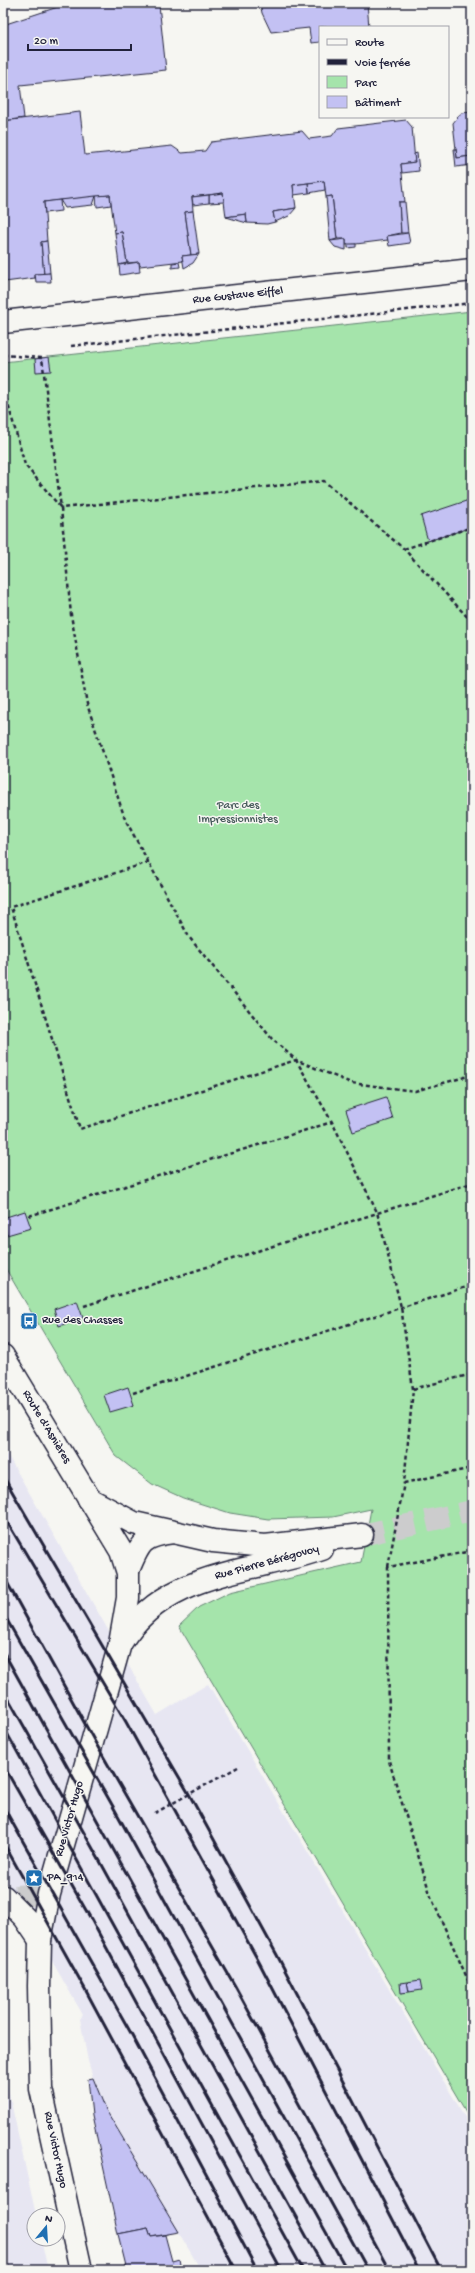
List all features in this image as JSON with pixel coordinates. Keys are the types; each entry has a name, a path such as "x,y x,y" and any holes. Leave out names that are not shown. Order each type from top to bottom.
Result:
{"street":[{"name":"Rue Gustave Eiffel","path":"3,322 472,270"},
{"name":"Route d'Asnières","path":"3,1356 89,1499"},
{"name":"Rue Pierre Bérégovoy","path":"89,1499 134,1523 213,1541 265,1546 362,1535 290,1560 193,1583 177,1590 153,1606 132,1624 120,1644"},
{"name":"Rue Victor Hugo","path":"81,2270 41,2089 39,1986 40,1940 49,1894 120,1644 128,1598 128,1573 122,1551 89,1499"},
{"path":"128,1598 153,1606"},
{"path":"7,1897 25,1918 40,1940"}],"lane":[{"name":"Rue Pierre Bérégovoy","path":"128,1573 138,1549 152,1536 173,1533"}],"path":[{"path":"65,347 472,303"},
{"path":"3,354 19,351"},
{"path":"3,354 42,358 61,508 72,615 87,704 125,819 189,937 272,1039 296,1060 351,1083 415,1091 472,1075"},
{"path":"3,386 25,465 61,508"},
{"path":"61,508 324,481 404,549 472,622"},
{"path":"404,549 472,527"},
{"path":"149,862 11,907 80,1129 296,1060"},
{"path":"296,1060 332,1122 377,1212 401,1307 413,1389 404,1483 388,1567 388,1761 431,1897 472,1989"},
{"path":"29,1216 332,1122"},
{"path":"84,1306 472,1183"},
{"path":"133,1393 472,1285"},
{"path":"413,1389 472,1374"},
{"path":"404,1483 472,1468"},
{"path":"388,1567 472,1551"},
{"path":"155,1814 238,1767"}],"shaded area":[{"path":"3,1447 157,1715 208,1684 472,2129 472,2270 201,2270 106,2110 98,2094 88,2061 80,2019 83,2015 3,1876"},
{"path":"3,2066 34,2207 26,2207 26,2247 43,2247 48,2270 3,2270"}],"green space":[{"name":"Parc des Impressionnistes","path":"472,311 472,2122 179,1626 199,1607 230,1592 361,1562 371,1509 333,1517 268,1519 230,1513 183,1498 152,1484 116,1456 3,1264 3,362"}],"building":[{"path":"70,3 141,3 142,7 159,5 166,70 20,85 24,118 3,121 3,25"},
{"path":"260,3 367,3 369,26 319,26 319,42 311,43 309,28 271,32 262,13"},
{"path":"80,112 85,155 172,146 182,153 205,151 211,142 302,131 309,139 332,136 338,128 406,120 412,127 415,162 401,164 405,202 399,202 401,233 387,236 388,240 346,245 346,239 337,239 332,196 326,197 324,181 293,185 296,208 273,212 275,222 267,224 247,223 246,214 226,217 223,193 192,197 193,211 185,212 191,255 182,256 183,261 140,266 139,262 127,263 122,232 115,233 110,195 44,202 47,241 41,242 44,274 35,274 35,278 5,282 3,280 3,121"},
{"path":"472,112 472,166 471,156 457,158 453,123 461,113"},
{"path":"454,149 456,149 457,158 471,156 472,165 456,167"},
{"path":"417,153 419,171 402,173 401,164 415,162 414,154"},
{"path":"324,181 325,190 309,193 308,183"},
{"path":"308,183 309,193 294,195 293,185"},
{"path":"223,193 224,202 209,203 209,195"},
{"path":"110,195 111,205 97,207 96,196"},
{"path":"209,195 209,203 193,205 192,197"},
{"path":"96,196 93,205 65,208 60,200"},
{"path":"332,196 337,239 330,241 326,197"},
{"path":"60,200 61,211 45,213 44,202"},
{"path":"399,202 405,202 408,233 401,233"},
{"path":"296,208 289,216 275,222 273,212"},
{"path":"193,211 199,254 191,255 185,212"},
{"path":"246,214 247,223 226,217"},
{"path":"122,232 127,263 119,265 115,233"},
{"path":"408,233 410,243 389,246 387,236"},
{"path":"346,239 346,250 335,247 330,241"},
{"path":"47,241 50,273 44,274 41,242"},
{"path":"348,244 356,244 356,247 348,248"},
{"path":"199,254 193,263 184,268 182,256"},
{"path":"139,262 140,272 120,275 119,265"},
{"path":"179,262 180,267 172,268 172,263"},
{"path":"50,273 51,282 36,282 35,274"},
{"path":"49,357 51,371 36,372 35,359"},
{"path":"472,499 472,527 428,541 421,516"},
{"path":"386,1097 393,1119 353,1132 346,1110"},
{"path":"25,1211 31,1228 7,1235 3,1218"},
{"path":"77,1301 83,1318 59,1326 54,1309"},
{"path":"128,1387 134,1405 110,1412 104,1395"},
{"path":"420,1980 422,1990 409,1992 407,1982"},
{"path":"407,1982 409,1992 401,1993 400,1983"},
{"path":"93,2078 106,2110 179,2232 151,2237 148,2228 118,2234 92,2115 88,2079"},
{"path":"148,2228 151,2237 165,2235 172,2261 179,2259 181,2270 127,2270 118,2234"},
{"path":"3,2241 9,2270 3,2270"}],"tunnel":[{"path":"362,1535 472,1511"},
{"path":"15,1896 49,1894"}],"railway":[{"path":"3,1476 189,1794 277,1955 441,2270"},
{"path":"3,1515 126,1722 259,1962 419,2270"},
{"path":"3,1575 95,1742 235,1986 389,2270"},
{"path":"3,1613 115,1810 368,2270"},
{"path":"3,1651 347,2270"},
{"path":"3,1689 101,1863 325,2270"},
{"path":"3,1726 303,2270"},
{"path":"3,1765 91,1919 281,2270"},
{"path":"3,1806 132,2035 257,2270"},
{"path":"3,1842 85,1989 236,2270"}],"place":[{"name":"Rue des Chasses","path":"29,1321"},
{"name":"PA_914","path":"34,1878"}]}
